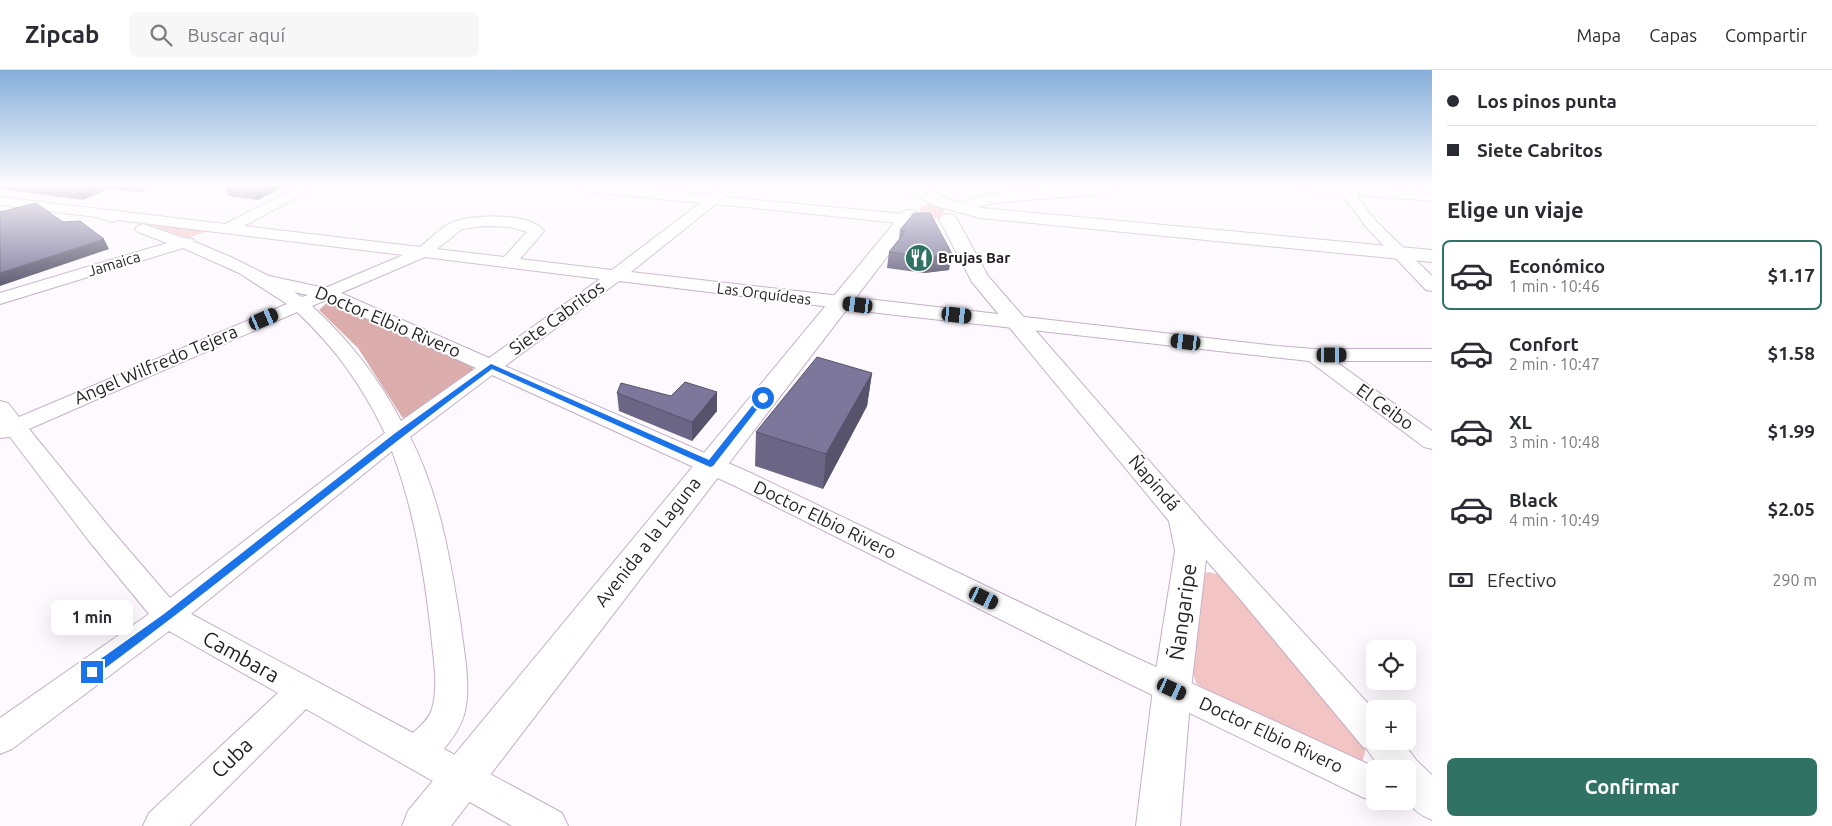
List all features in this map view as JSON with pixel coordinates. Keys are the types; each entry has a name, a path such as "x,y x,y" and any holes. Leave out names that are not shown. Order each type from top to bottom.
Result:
{"street":[{"path":"122,221 184,243 265,280 299,304 346,350 388,415 414,471 427,512 440,581 452,693 447,718 418,753"},
{"name":"Las Orquídeas","path":"165,221 840,303 1314,355 1432,355"},
{"name":"Jamaica","path":"0,299 184,243 227,229 242,221"},
{"path":"423,252 455,226 465,222 474,221"},
{"path":"482,221 530,226 535,229 536,231 532,236 507,262"},
{"name":"Siete Cabritos","path":"0,738 168,616 397,435 615,276 686,221"},
{"name":"Avenida a la Laguna","path":"424,826 710,464 840,303 921,221"},
{"name":"Ñapindá","path":"943,221 979,278 1016,323 1366,725"},
{"path":"1072,221 1432,256"},
{"path":"1369,221 1432,286"},
{"name":"Angel Wilfredo Tejera","path":"5,422 423,252"},
{"name":"Doctor Elbio Rivero","path":"265,280 326,293 710,464 1172,689 1366,781"},
{"name":"El Ceibo","path":"1314,355 1432,442"},
{"name":"Cambara","path":"5,422 168,616 549,826"},
{"name":"Ñangaripe","path":"1158,826 1172,689 1191,551 1184,518"},
{"name":"Cuba","path":"162,826 303,691"},
{"path":"1387,750 1396,760"},
{"path":"1416,783 1432,802"},
{"path":"1416,805 1432,812"}],"shaded area":[{"path":"144,223 211,230 188,238"},
{"path":"330,300 473,367 472,373 405,419 358,348 319,310"},
{"path":"1208,572 1217,574 1224,579 1366,747 1363,760 1350,760 1208,692 1196,683 1192,670 1204,574"}],"building":[{"path":"0,221 80,221 104,239 0,273"},
{"path":"907,221 934,221 952,254 927,257 889,252 905,232 900,230"},
{"path":"817,357 872,373 826,454 756,432"},
{"path":"685,382 717,392 692,422 617,393 621,383 671,396"}],"place":[{"name":"Brujas Bar","path":"919,258"}],"route":[{"path":"92,672 168,616 397,435 491,366 710,464 763,398"}]}
